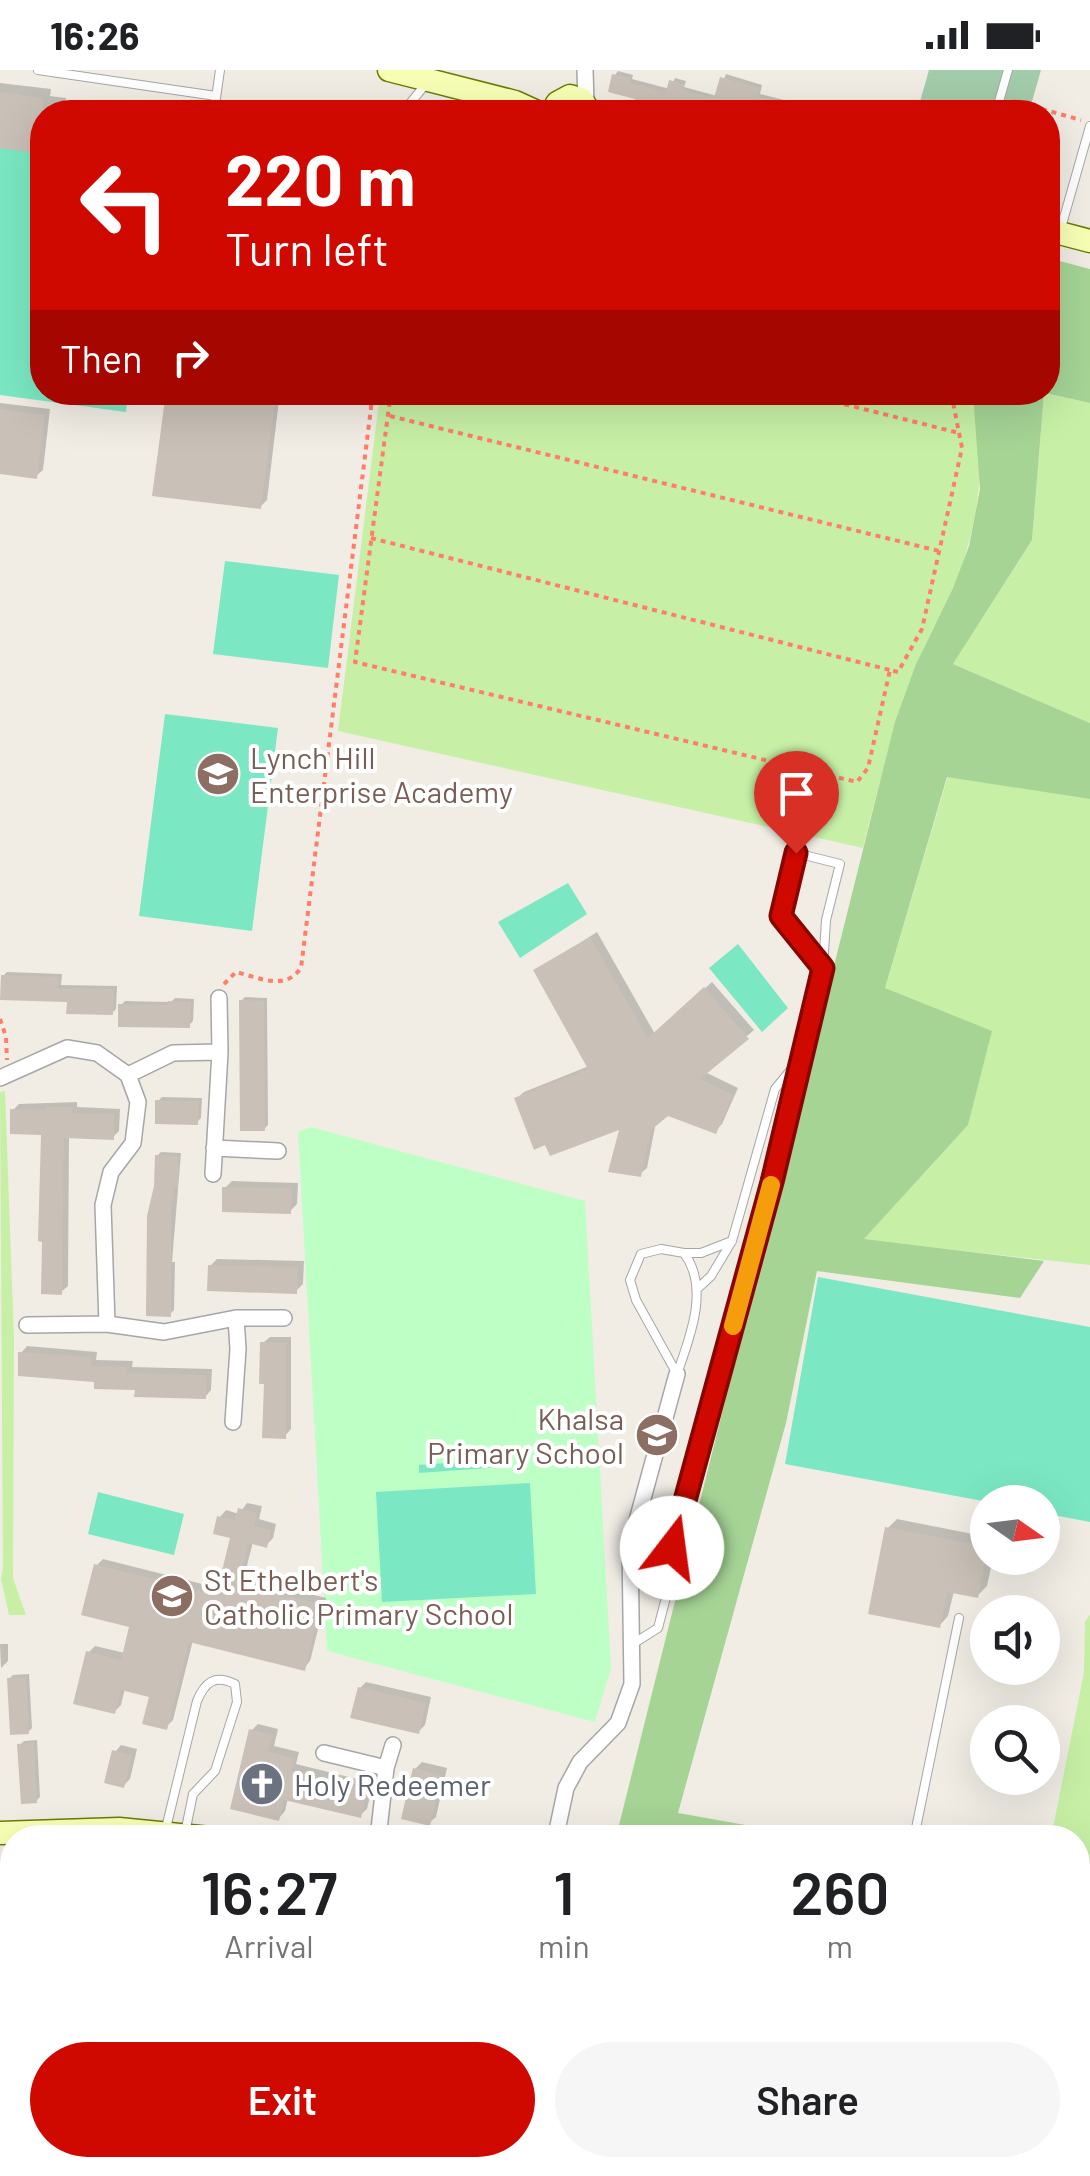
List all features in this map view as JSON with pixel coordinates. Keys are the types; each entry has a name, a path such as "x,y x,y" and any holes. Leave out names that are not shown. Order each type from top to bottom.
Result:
{"street":[{"path":"389,70 507,100"},
{"path":"574,100 584,70"},
{"path":"1060,233 1090,241"},
{"path":"213,1174 219,998"},
{"path":"4,1076 66,1048 97,1053 128,1075 138,1102 133,1143 111,1172 103,1205 107,1324"},
{"path":"128,1075 174,1052 220,1052"},
{"path":"214,1148 278,1151"},
{"path":"233,1422 236,1318"},
{"path":"27,1324 107,1324 164,1332 236,1318 284,1318"},
{"path":"558,1825 566,1788 580,1762 618,1723 632,1684 630,1546 677,1374"},
{"path":"379,1825 386,1768 394,1745"},
{"path":"324,1753 386,1768"}],"lane":[{"path":"38,70 216,96"},
{"path":"216,100 220,70"},
{"path":"999,100 1008,70"},
{"path":"412,100 428,80"},
{"path":"1060,215 1088,142 1090,124"},
{"path":"631,1644 658,1628 674,1567 672,1548 772,1182 823,968 826,920 840,864 796,853 781,916 823,968"},
{"path":"697,1289 711,1276 732,1241 776,1089 802,1057"},
{"path":"677,1374 636,1300 630,1280 641,1254 661,1248 700,1253 732,1241"},
{"path":"677,1374 692,1331 697,1289 692,1263 684,1253"},
{"path":"917,1825 960,1618"},
{"path":"176,1825 196,1701 203,1686 211,1680 226,1679 236,1684 237,1702 215,1772 194,1794 179,1825"}],"path":[{"path":"1000,97 1010,100"},
{"path":"1060,115 1090,124"},
{"path":"219,998 226,979 236,972 284,983 301,968 371,405"},
{"path":"389,405 355,662 858,782 868,768 890,670"},
{"path":"853,405 959,432"},
{"path":"371,538 898,672 922,629 962,448 954,405"},
{"path":"388,416 939,551"},
{"path":"0,1019 6,1037 4,1076"}],"green space":[{"path":"929,70 1041,70 1032,100 920,100"},
{"path":"0,106 30,110 30,399 0,395"},
{"path":"1060,261 1090,269 1090,403 1060,396"},
{"path":"1060,396 1090,403 1090,723 953,664 1032,540 1043,405 1060,405"},
{"path":"74,405 127,405 126,412"},
{"path":"379,405 976,405 980,466 969,542 906,693 863,848 338,731"},
{"path":"974,405 1043,405 1032,540 953,664 1090,723 1090,799 947,777 885,988 992,1031 968,1125 864,1239 1044,1261 1020,1298 817,1271 786,1423 678,1813 746,1825 619,1825 895,722 916,664 969,546 980,489"},
{"path":"225,561 339,575 328,668 213,654"},
{"path":"165,714 278,728 252,931 139,916"},
{"path":"948,776 1090,799 1090,1265 863,1240 968,1125 991,1032 885,988"},
{"path":"568,883 587,914 520,958 498,922"},
{"path":"738,944 788,1008 762,1032 709,968"},
{"path":"5,1091 14,1339 13,1578 26,1615 9,1615 1,1579 0,1092"},
{"path":"311,1127 585,1201 611,1668 595,1722 327,1651 298,1132"},
{"path":"818,1277 1090,1327 1090,1522 1060,1516 1060,1485 970,1485 970,1499 785,1464"},
{"path":"501,1459 502,1467 419,1473 419,1465"},
{"path":"530,1483 536,1594 382,1602 376,1492"},
{"path":"98,1492 184,1514 174,1555 88,1534"},
{"path":"1090,1614 1090,1825 1054,1825 1060,1795 1084,1672 1085,1622"}],"building":[{"path":"612,74 666,92 669,80 684,84 682,90 714,98 720,77 760,88 758,97 770,100 635,100 608,92"},
{"path":"0,92 43,98 30,100 30,152 0,148"},
{"path":"164,405 274,405 261,509 152,496"},
{"path":"0,409 45,415 37,479 0,474"},
{"path":"590,937 648,1038 704,987 749,1039 700,1079 733,1095 716,1134 668,1116 651,1130 641,1177 608,1172 619,1130 550,1156 545,1145 534,1150 514,1098 588,1069 533,970"},
{"path":"1,975 59,977 58,988 114,989 113,1015 66,1014 67,1002 0,1000"},
{"path":"239,1000 264,1001 265,1131 240,1131"},
{"path":"168,1001 191,1002 190,1028 118,1027 118,1004 168,1005"},
{"path":"155,1100 199,1101 198,1125 155,1124"},
{"path":"72,1107 72,1113 114,1114 114,1140 64,1138 62,1295 41,1294 41,1135 10,1134 10,1109"},
{"path":"155,1155 178,1156 178,1187 174,1187 171,1199 171,1317 146,1316 147,1216 154,1186"},
{"path":"222,1187 292,1188 291,1214 222,1212"},
{"path":"208,1265 298,1267 297,1294 207,1291"},
{"path":"260,1342 286,1343 286,1439 262,1438 264,1384 259,1384"},
{"path":"18,1352 91,1357 91,1366 127,1367 127,1373 207,1375 206,1399 134,1397 135,1390 94,1389 94,1382 18,1376"},
{"path":"238,1508 257,1513 254,1526 271,1530 267,1548 249,1543 239,1584 321,1604 305,1671 189,1642 167,1730 142,1724 149,1697 121,1690 115,1714 73,1704 86,1651 121,1660 129,1627 81,1615 94,1564 202,1591 206,1575 220,1579 230,1538 213,1534 217,1516 235,1520"},
{"path":"885,1527 970,1544 970,1575 983,1575 979,1595 947,1592 940,1628 868,1614"},
{"path":"26,1677 29,1734 10,1735 7,1678"},
{"path":"358,1687 426,1703 419,1734 350,1718"},
{"name":"Holy Redeemer","path":"249,1729 273,1735 268,1752 294,1758 291,1771 368,1789 361,1818 284,1800 279,1821 230,1809"},
{"path":"34,1743 37,1803 21,1804 17,1744"},
{"path":"112,1750 132,1755 124,1788 104,1783"},
{"path":"413,1768 442,1775 430,1825 401,1819"}],"slow traffic":[{"path":"733,1326 771,1185"}],"place":[{"name":"Lynch Hill Enterprise Academy","path":"218,774"},
{"name":"Khalsa Primary School","path":"657,1435"},
{"name":"St Ethelbert's Catholic Primary School","path":"172,1596"},
{"name":"Holy Redeemer","path":"262,1784"}],"route":[{"path":"672,1548 772,1182 823,968 781,916 796,853"}]}
